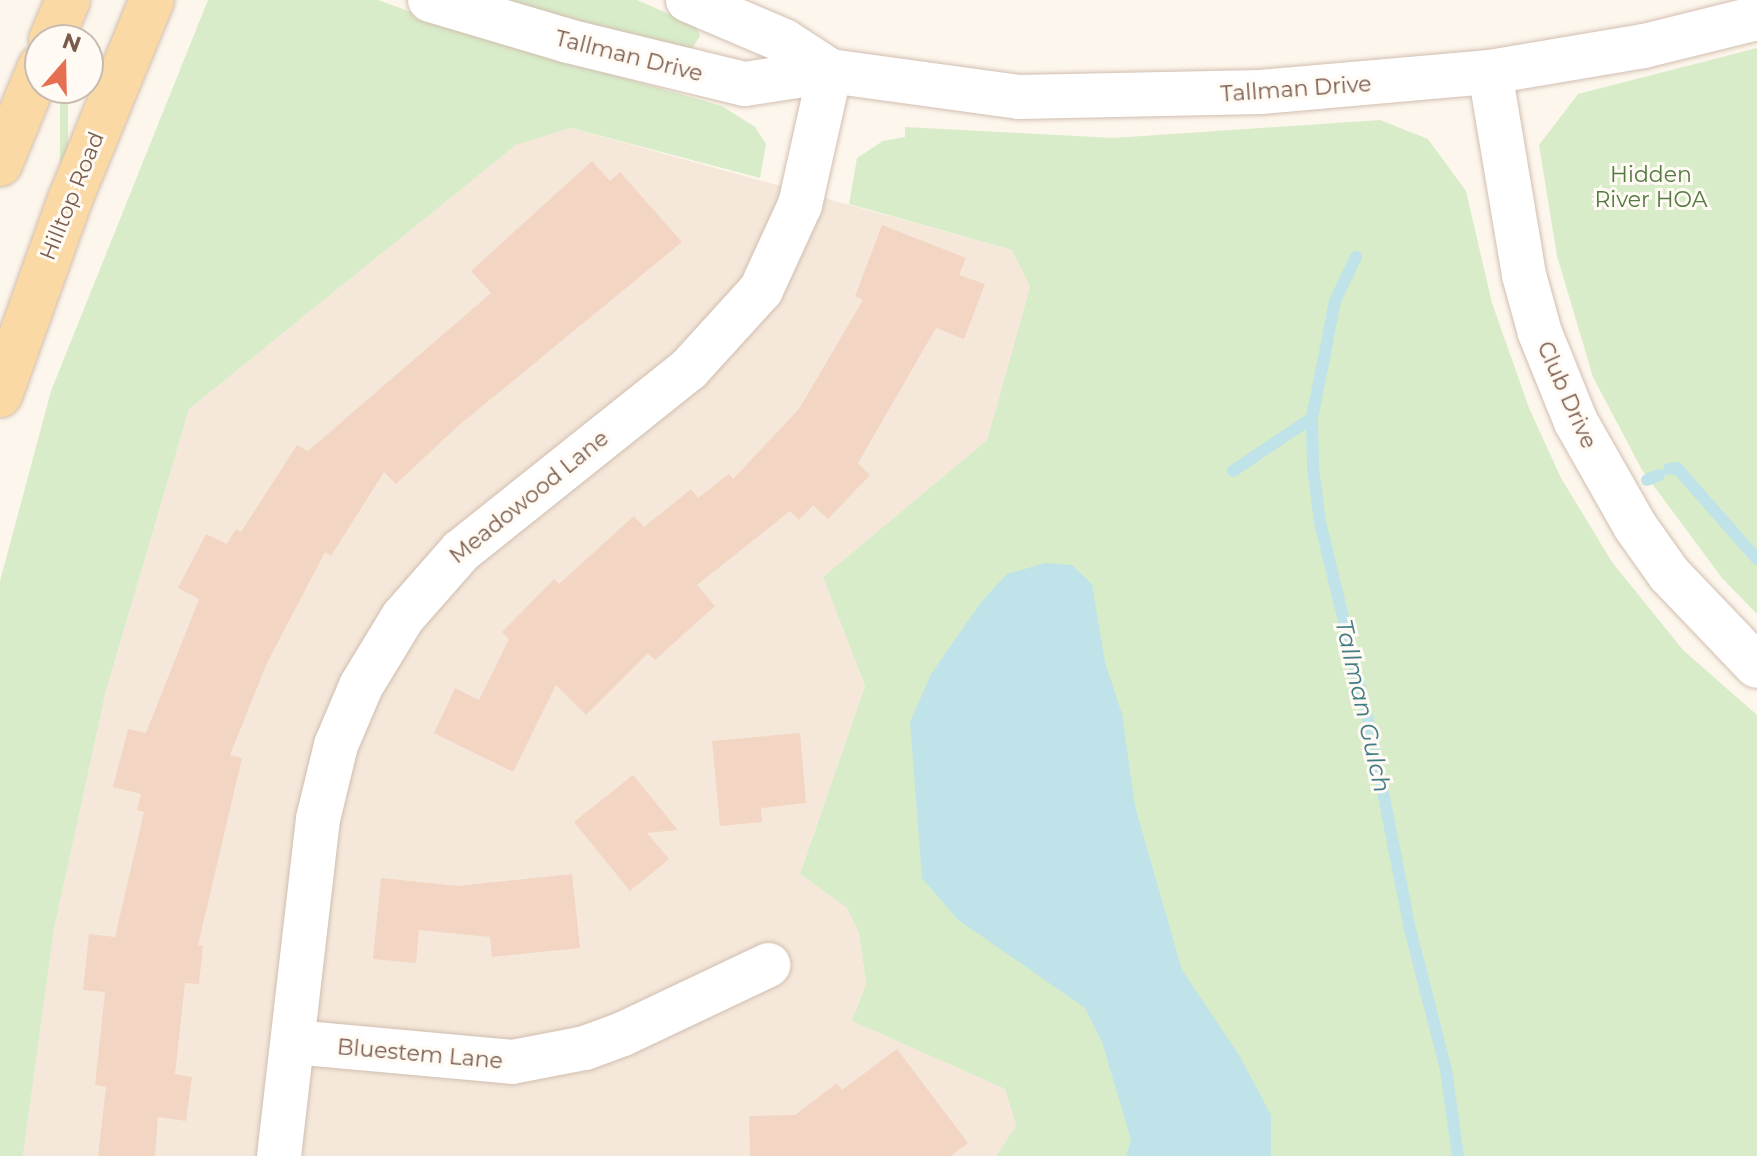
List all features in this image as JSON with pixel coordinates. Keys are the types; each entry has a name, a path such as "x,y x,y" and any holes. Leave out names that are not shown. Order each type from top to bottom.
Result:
{"main road":[{"path":"58,24 68,0"},
{"name":"Hilltop Road","path":"0,395 69,202 152,0"},
{"path":"0,164 25,104"}],"street":[{"name":"Tallman Drive","path":"430,0 582,45 745,84 830,71 962,92 1068,98 1322,89 1490,72 1644,46 1757,18"},
{"name":"Tallman Drive","path":"688,0 784,41 830,71"},
{"name":"Meadowood Lane","path":"279,1156 318,819 336,745 361,686 403,617 461,551 689,369 752,302 778,263 797,215 830,71"},
{"name":"Club Drive","path":"1490,72 1524,275 1540,333 1576,422 1627,513 1669,574 1757,666"},
{"name":"Bluestem Lane","path":"293,1042 512,1062 585,1048 623,1034 768,965"}],"shaded area":[{"path":"571,128 1012,250 1030,287 987,440 823,577 865,686 800,874 847,908 859,933 866,984 852,1021 1005,1089 1016,1126 996,1156 23,1156 54,929 106,691 189,409 516,145"}],"green space":[{"path":"208,0 378,0 483,38 722,106 755,127 766,144 760,178 571,128 516,145 189,409 106,691 54,929 23,1156 0,1156 0,581 51,391"},
{"path":"471,0 637,0 696,26 700,36 691,50"},
{"name":"Hidden River HOA","path":"1757,48 1757,614 1722,578 1642,470 1593,377 1557,256 1539,145 1578,94"},
{"path":"60,104 68,104 68,246 60,246"},
{"path":"1380,120 1428,139 1466,191 1492,303 1529,408 1561,478 1612,562 1683,650 1757,715 1757,1156 996,1156 1016,1126 1005,1089 852,1021 866,984 859,933 847,908 800,874 865,686 823,577 987,440 1030,287 1012,250 849,204 857,158 883,141 905,137 905,127 1113,138"}],"water":[{"path":"1045,563 1072,565 1092,584 1105,662 1122,714 1135,806 1182,970 1239,1055 1271,1115 1271,1156 1126,1156 1131,1140 1102,1042 1085,1008 957,919 922,878 910,722 931,674 982,601 1007,574"}],"building":[{"path":"592,161 610,181 620,172 682,242 458,426 396,484 384,472 331,556 325,552 267,663 230,755 242,758 198,945 203,946 199,984 185,983 175,1074 192,1077 186,1121 158,1117 155,1156 98,1156 106,1087 95,1085 105,992 83,990 89,934 115,937 144,812 137,810 141,794 113,787 128,729 146,733 199,599 178,588 206,534 227,544 236,529 241,532 297,445 308,451 491,293 471,271"},
{"path":"882,225 966,258 959,275 985,284 964,339 936,328 858,463 870,475 828,519 813,505 799,520 790,511 697,585 715,606 655,660 648,653 586,715 556,685 513,772 434,733 455,688 479,700 509,639 502,632 554,579 559,584 634,516 644,527 691,489 698,498 729,474 733,479 799,409 863,300 855,296"},
{"path":"800,733 806,803 761,808 762,822 720,826 712,741"},
{"path":"633,775 678,830 647,833 669,859 630,891 574,822"},
{"path":"572,874 580,948 492,957 490,937 419,930 416,963 373,959 381,878 458,886"},
{"path":"897,1049 968,1143 951,1156 750,1156 749,1116 795,1115 837,1083 842,1090"}],"waterway":[{"name":"Tallman Gulch","path":"1356,257 1335,301 1312,418 1313,467 1320,522 1374,746 1409,925 1446,1070 1458,1156"},
{"path":"1233,471 1312,418"},
{"path":"1669,469 1677,468 1757,559"},
{"path":"1647,480 1659,475"}]}
